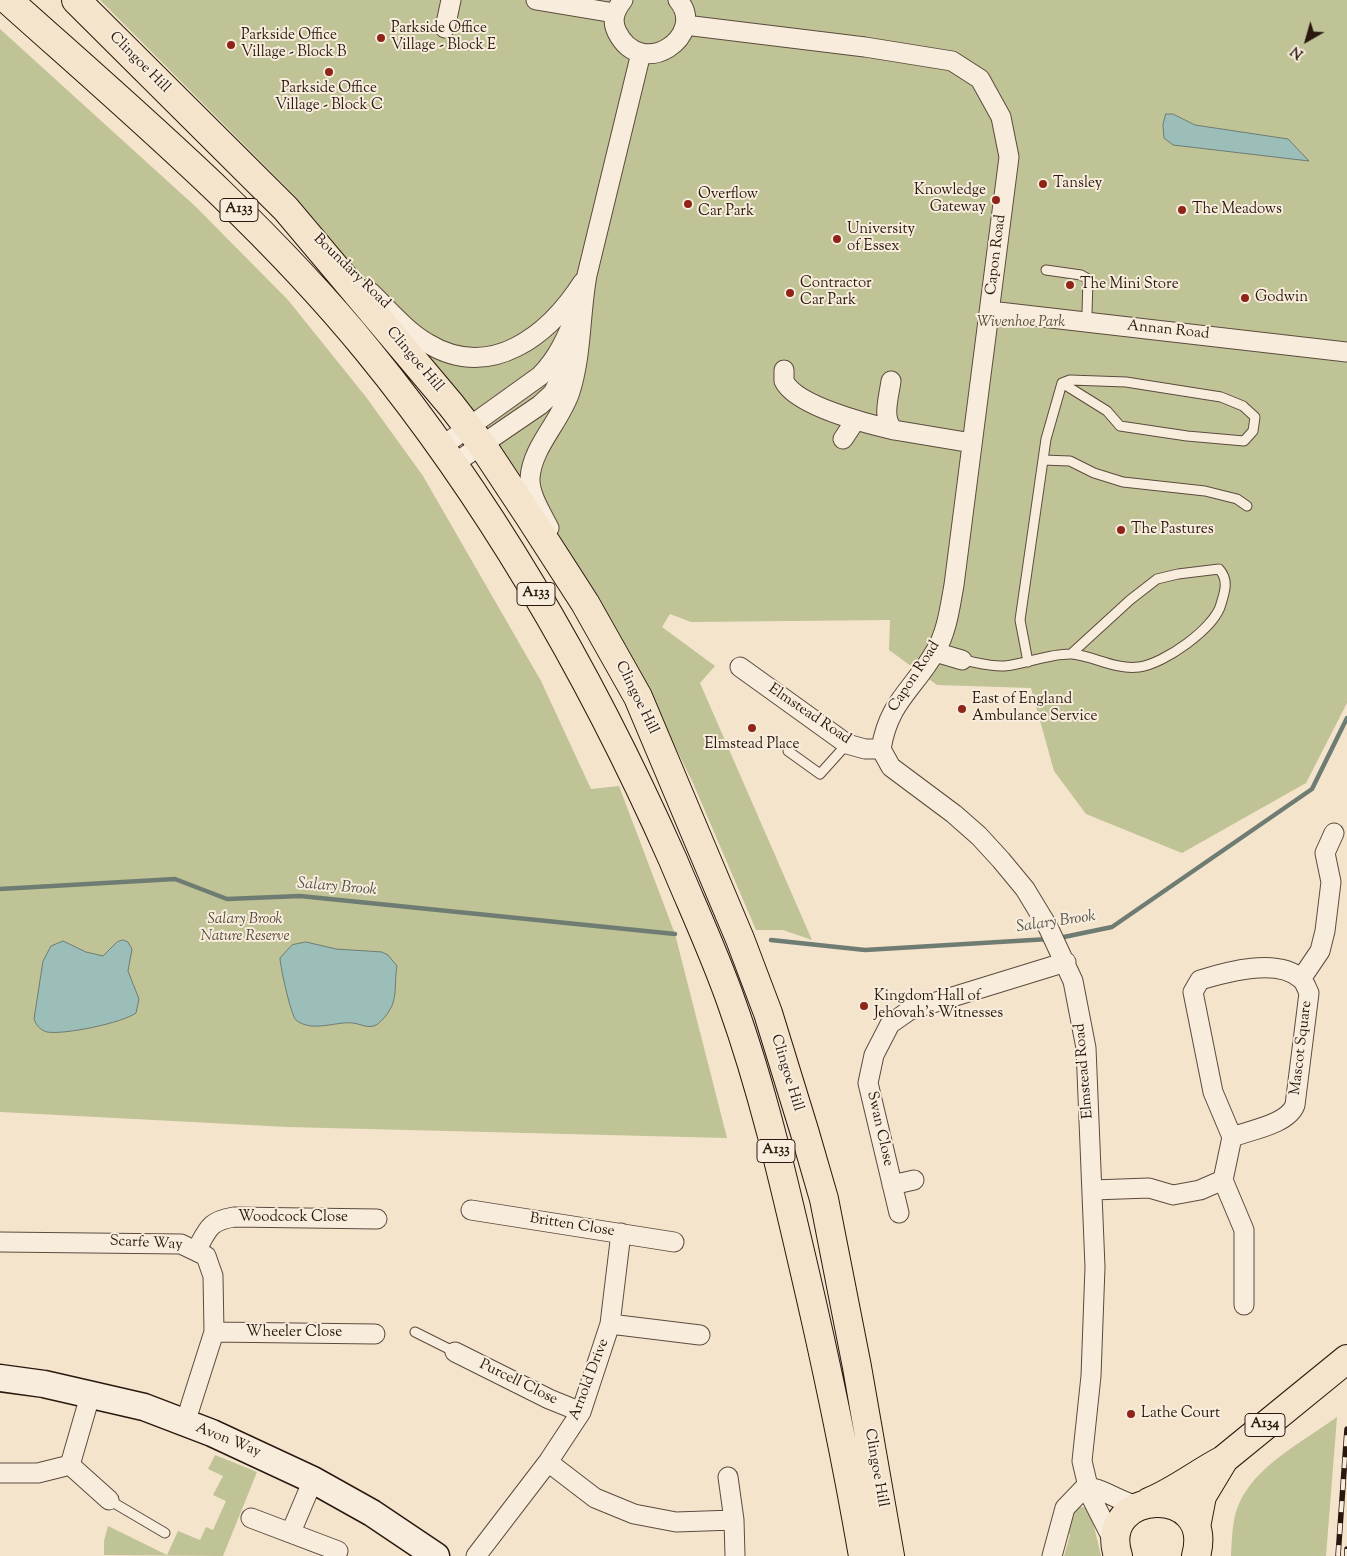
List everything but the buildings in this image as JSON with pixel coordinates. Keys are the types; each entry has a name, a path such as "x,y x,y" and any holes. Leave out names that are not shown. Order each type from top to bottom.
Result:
{"main road":[{"name":"Clingoe Hill","path":"8,0 258,227 368,350 447,456 529,581 612,729 698,918 733,1005 766,1111 830,1382 863,1556"},
{"name":"Clingoe Hill","path":"76,0 286,209 475,436 585,603 638,696 740,938 768,1013 824,1198 858,1367 890,1556"},
{"name":"A134","path":"1117,1551 1121,1522 1126,1514 1167,1494 1201,1471 1224,1460 1347,1360"},
{"name":"A134","path":"1198,1547 1202,1496 1224,1460"},
{"name":"A134","path":"1144,1504 1162,1502 1176,1506 1191,1518 1198,1547"}],"street":[{"path":"445,28 451,0"},
{"path":"536,0 618,7 615,27 621,39 628,47 641,54 659,53 674,45 685,25 678,0"},
{"name":"Capon Road","path":"685,25 848,36 952,61 980,79 1001,117 1009,157 954,585 947,624 936,652 904,692 890,714 884,729 881,749"},
{"name":"Boundary Road","path":"585,603 532,492 530,480 537,453 560,415 570,391 582,332 582,302 587,275 641,54"},
{"name":"Boundary Road","path":"286,209 412,333 426,343 451,354 477,358 517,348 531,339 561,312 587,275"},
{"name":"Boundary Road","path":"447,456 475,436 549,367 560,351 582,302"},
{"name":"Annan Road","path":"990,311 1347,352"},
{"name":"Boundary Road","path":"475,436 540,405 553,393 582,332"},
{"path":"784,370 784,381 792,392 854,421 894,430 972,442"},
{"path":"891,381 886,417 888,425 894,430"},
{"path":"843,440 854,421"},
{"path":"936,652 962,660"},
{"name":"Elmstead Road","path":"740,667 847,744 865,749 881,749 891,767 979,836 1025,889 1048,926 1062,954 1073,981 1086,1048 1093,1190 1095,1267 1092,1357 1082,1461 1090,1495 1117,1551"},
{"path":"1301,979 1320,951 1325,931 1331,882 1317,854 1334,833"},
{"name":"Swan Close","path":"899,1213 868,1083 874,1055 890,1024 910,1010 1062,954"},
{"name":"Mascot Square","path":"1244,968 1270,968 1286,972 1301,979 1309,993 1300,1074 1292,1114 1279,1121 1232,1137 1213,1092 1193,992 1200,980 1244,968"},
{"path":"1232,1137 1223,1180 1244,1230 1244,1305"},
{"name":"Swan Close","path":"892,1185 914,1180"},
{"path":"1093,1190 1150,1188 1173,1195 1200,1190 1223,1180"},
{"name":"Britten Close","path":"471,1210 674,1242"},
{"name":"Woodcock Close","path":"196,1250 206,1232 217,1220 226,1218 377,1219"},
{"name":"Arnold Drive","path":"476,1556 548,1462 581,1412 610,1324 621,1233"},
{"name":"Scarfe Way","path":"0,1242 181,1244 206,1256 212,1276 214,1332 185,1423"},
{"path":"610,1324 700,1336"},
{"name":"Wheeler Close","path":"214,1332 375,1334"},
{"name":"Purcell Close","path":"455,1352 549,1399 581,1412"},
{"name":"Avon Way","path":"0,1378 44,1384 144,1407 254,1450 379,1517 436,1556"},
{"path":"70,1465 90,1396"},
{"path":"548,1462 596,1498 634,1514 676,1522 734,1520"},
{"path":"0,1474 38,1473 70,1465"},
{"path":"70,1465 109,1500"},
{"path":"728,1477 734,1520 735,1556"},
{"path":"291,1532 313,1480"},
{"path":"1052,1556 1064,1508 1089,1486 1097,1488 1118,1500 1144,1504"},
{"path":"251,1518 338,1550"}],"lane":[{"path":"1046,270 1081,275 1088,279 1086,313"},
{"path":"1070,380 1126,382 1221,397 1242,406 1254,417 1253,431 1244,441 1187,436 1120,426 1107,411 1062,383 1070,380"},
{"path":"1028,662 1020,620 1046,439 1062,383"},
{"path":"1043,460 1070,461 1094,473 1123,482 1205,491 1237,499 1247,506"},
{"path":"962,660 1003,666 1071,654 1107,664 1140,667 1167,657 1196,637 1219,613 1226,588 1225,576 1219,569 1178,574 1157,580 1130,600 1071,654"},
{"path":"788,751 820,774 847,744"},
{"path":"415,1332 455,1352"},
{"path":"109,1500 165,1533"}],"green space":[{"name":"Wivenhoe Park","path":"100,0 1347,0 1347,703 1306,783 1182,853 1086,814 1054,771 1031,688 937,685 889,650 890,620 691,622 670,614 662,627 715,666 700,683 812,940 783,930 756,930 693,783 626,647 547,515 499,444 469,404 295,196"},
{"name":"Salary Brook Nature Reserve","path":"0,29 196,207 288,300 366,397 423,476 541,681 591,789 619,786 675,934 727,1138 288,1127 0,1112"},
{"path":"1337,1417 1326,1556 1231,1556 1235,1518 1238,1506 1245,1492 1281,1455"},
{"path":"215,1455 257,1472 223,1556 104,1555 104,1541 108,1526 167,1555 178,1531 200,1540 206,1527 213,1530 226,1501 213,1495 223,1476 208,1469"},
{"path":"1077,1506 1087,1508 1092,1518 1101,1556 1064,1556 1070,1535 1065,1526"}],"water":[{"path":"1166,114 1173,114 1195,125 1288,139 1309,161 1173,145 1164,138 1163,125"},
{"path":"123,940 128,942 132,949 128,971 139,999 136,1013 119,1021 79,1030 47,1032 42,1030 34,1019 43,961 51,946 63,941 86,952 103,956 117,942"},
{"path":"306,942 336,949 382,952 388,955 397,966 395,995 387,1015 379,1023 370,1027 353,1023 309,1026 296,1020 289,1001 280,958 292,945"}],"waterway":[{"name":"Salary Brook","path":"1059,938 1112,927 1312,789 1347,718"},
{"name":"Salary Brook","path":"0,889 175,879 227,899 300,896 675,934"},
{"name":"Salary Brook","path":"771,940 865,950 1049,939"}],"railway":[{"path":"1338,1556 1347,1429"},
{"path":"1347,1549 1347,1556"}],"place":[{"name":"Parkside Office Village - Block E","path":"381,38"},
{"name":"Parkside Office Village - Block B","path":"231,45"},
{"name":"Parkside Office Village - Block C","path":"329,72"},
{"name":"Tansley","path":"1043,184"},
{"name":"Knowledge Gateway","path":"996,200"},
{"name":"Overflow Car Park","path":"688,204"},
{"name":"The Meadows","path":"1182,210"},
{"name":"University of Essex","path":"837,239"},
{"name":"The Mini Store","path":"1070,285"},
{"name":"Contractor Car Park","path":"790,293"},
{"name":"Godwin","path":"1245,298"},
{"name":"The Pastures","path":"1121,530"},
{"name":"East of England Ambulance Service","path":"962,709"},
{"name":"Elmstead Place","path":"752,728"},
{"name":"Kingdom Hall of Jehovah's Witnesses","path":"864,1006"},
{"name":"Lathe Court","path":"1131,1414"}]}
